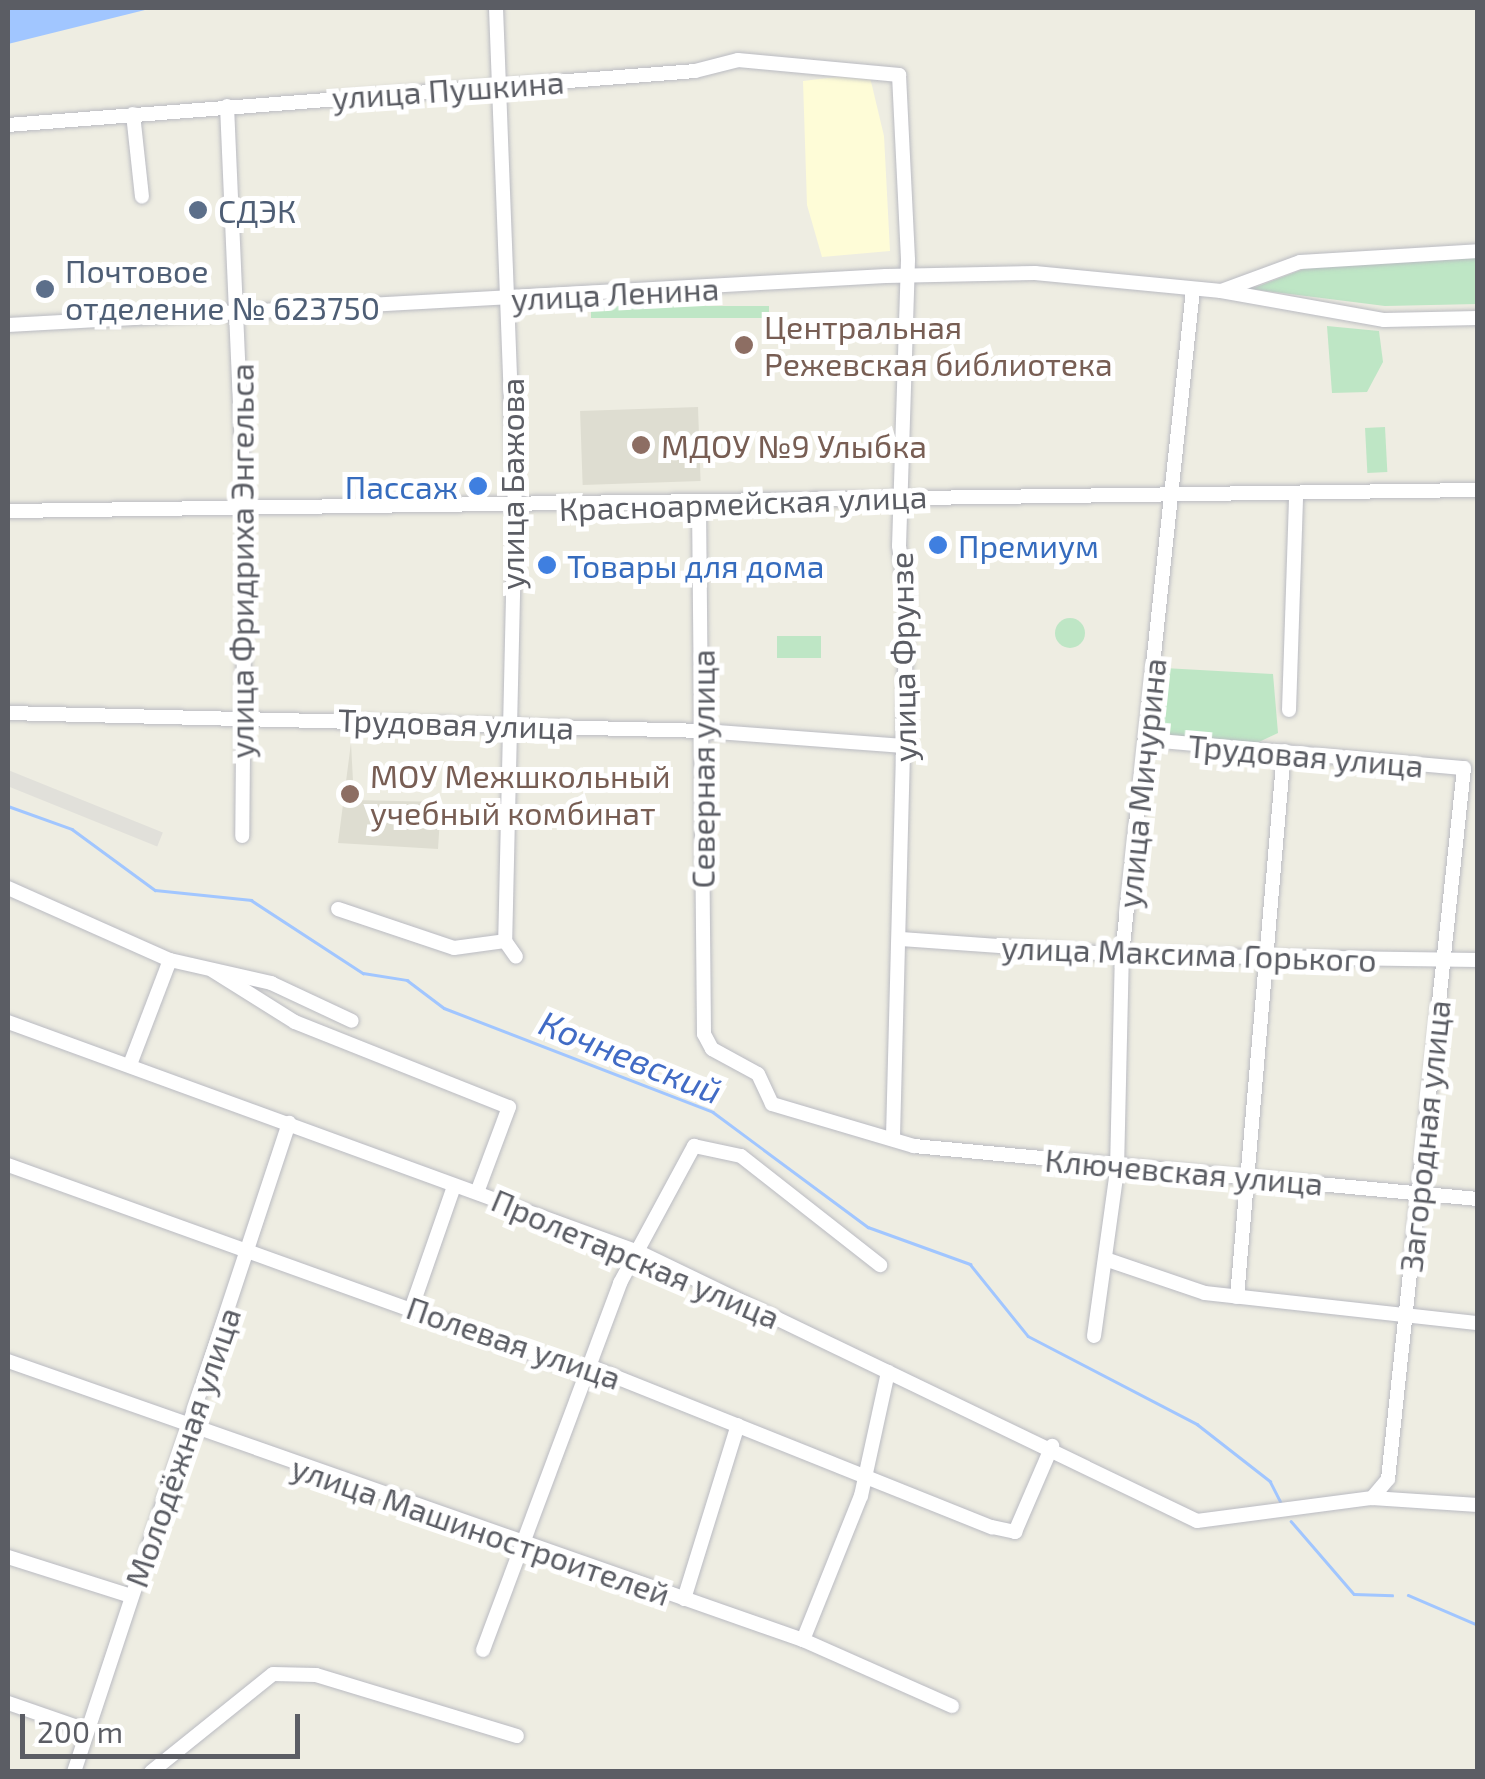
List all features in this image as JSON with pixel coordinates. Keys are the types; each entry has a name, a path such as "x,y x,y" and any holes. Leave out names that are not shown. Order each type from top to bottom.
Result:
{"street":[{"name":"улица Бажова","path":"496,8 504,84 515,508 505,941"},
{"name":"улица Пушкина","path":"8,126 694,71 738,60 887,67"},
{"name":"улица Фрунзе","path":"887,67 903,83 906,114 902,939 893,1136"},
{"name":"улица Фридриха Энгельса","path":"227,106 239,311 242,836"},
{"path":"132,114 142,197"},
{"name":"улица Ленина","path":"1221,291 1300,262 1478,251"},
{"name":"улица Ленина","path":"8,325 904,276 1035,274 1221,291 1384,320 1478,318"},
{"name":"улица Мичурина","path":"1094,1336 1108,1260 1116,1170 1122,955 1177,498 1193,290"},
{"name":"Красноармейская улица","path":"8,511 515,508 906,496 1177,498 1478,490"},
{"path":"1289,710 1296,495"},
{"name":"Северная улица","path":"699,503 704,1034"},
{"name":"Трудовая улица","path":"8,712 242,715 704,731 904,746"},
{"name":"Трудовая улица","path":"1149,740 1464,768"},
{"path":"1237,1297 1284,751"},
{"name":"Загородная улица","path":"1372,1498 1388,1479 1464,768"},
{"path":"8,888 170,960 271,983 352,1021"},
{"path":"338,910 463,950 505,941 516,957"},
{"name":"улица Максима Горького","path":"902,939 1122,955 1478,960"},
{"path":"131,1062 170,960"},
{"path":"212,970 296,1022 509,1107 478,1190"},
{"name":"Пролетарская улица","path":"8,1022 131,1062 640,1253 1052,1446 1196,1522 1248,1520 1372,1498 1478,1505"},
{"name":"Ключевская улица","path":"704,1034 712,1049 758,1074 772,1104 893,1136 1116,1170 1249,1175 1478,1199"},
{"name":"Молодёжная улица","path":"74,1772 290,1123"},
{"path":"483,1650 591,1367 640,1253 694,1146 742,1156 880,1265"},
{"name":"Полевая улица","path":"8,1164 413,1304 576,1370 591,1367 1014,1532 1052,1446"},
{"path":"413,1304 454,1186"},
{"path":"1108,1260 1138,1277 1237,1297 1478,1323"},
{"name":"улица Машиностроителей","path":"8,1361 522,1546 802,1640 952,1706"},
{"path":"802,1640 864,1474 888,1372"},
{"path":"684,1599 738,1425"},
{"path":"8,1557 132,1596"},
{"path":"151,1772 273,1674 316,1675 517,1736"},
{"path":"8,1703 86,1730"}],"shaded area":[{"path":"869,73 884,136 890,251 822,257 807,205 803,81"},
{"name":"МДОУ №9 Улыбка","path":"698,407 701,481 583,485 580,411"},
{"name":"МОУ Межшкольный учебный комбинат","path":"351,743 354,800 441,802 438,849 338,843"},
{"path":"8,770 163,833 157,846 8,786"}],"green space":[{"path":"1477,257 1477,304 1385,306 1251,289 1317,264"},
{"path":"591,306 769,306 769,318 591,318"},
{"path":"1327,326 1379,331 1383,362 1367,392 1332,393"},
{"path":"1385,427 1387,472 1367,473 1365,428"},
{"path":"1070,618 1081,622 1085,633 1081,644 1070,648 1059,644 1055,633 1059,622"},
{"path":"777,636 821,636 821,658 777,658"},
{"path":"1164,668 1273,674 1278,733 1257,743 1171,735 1159,719"}],"water":[{"path":"8,8 153,8 8,44"}],"waterway":[{"name":"Кочневский","path":"8,806 72,829 155,890 251,900 363,973 407,980 444,1008 713,1112 868,1227 970,1264 1028,1336 1197,1424 1270,1481 1282,1505"},
{"name":"Кочневский","path":"1291,1521 1354,1594 1392,1595"},
{"name":"Кочневский","path":"1408,1595 1478,1625"}],"place":[{"name":"СДЭК","path":"198,210"},
{"name":"Почтовое отделение № 623750","path":"45,289"},
{"name":"Центральная Режевская библиотека","path":"744,345"},
{"name":"МДОУ №9 Улыбка","path":"641,445"},
{"name":"Пассаж","path":"478,486"},
{"name":"Премиум","path":"938,545"},
{"name":"Товары для дома","path":"547,565"},
{"name":"МОУ Межшкольный учебный комбинат","path":"350,794"}]}
